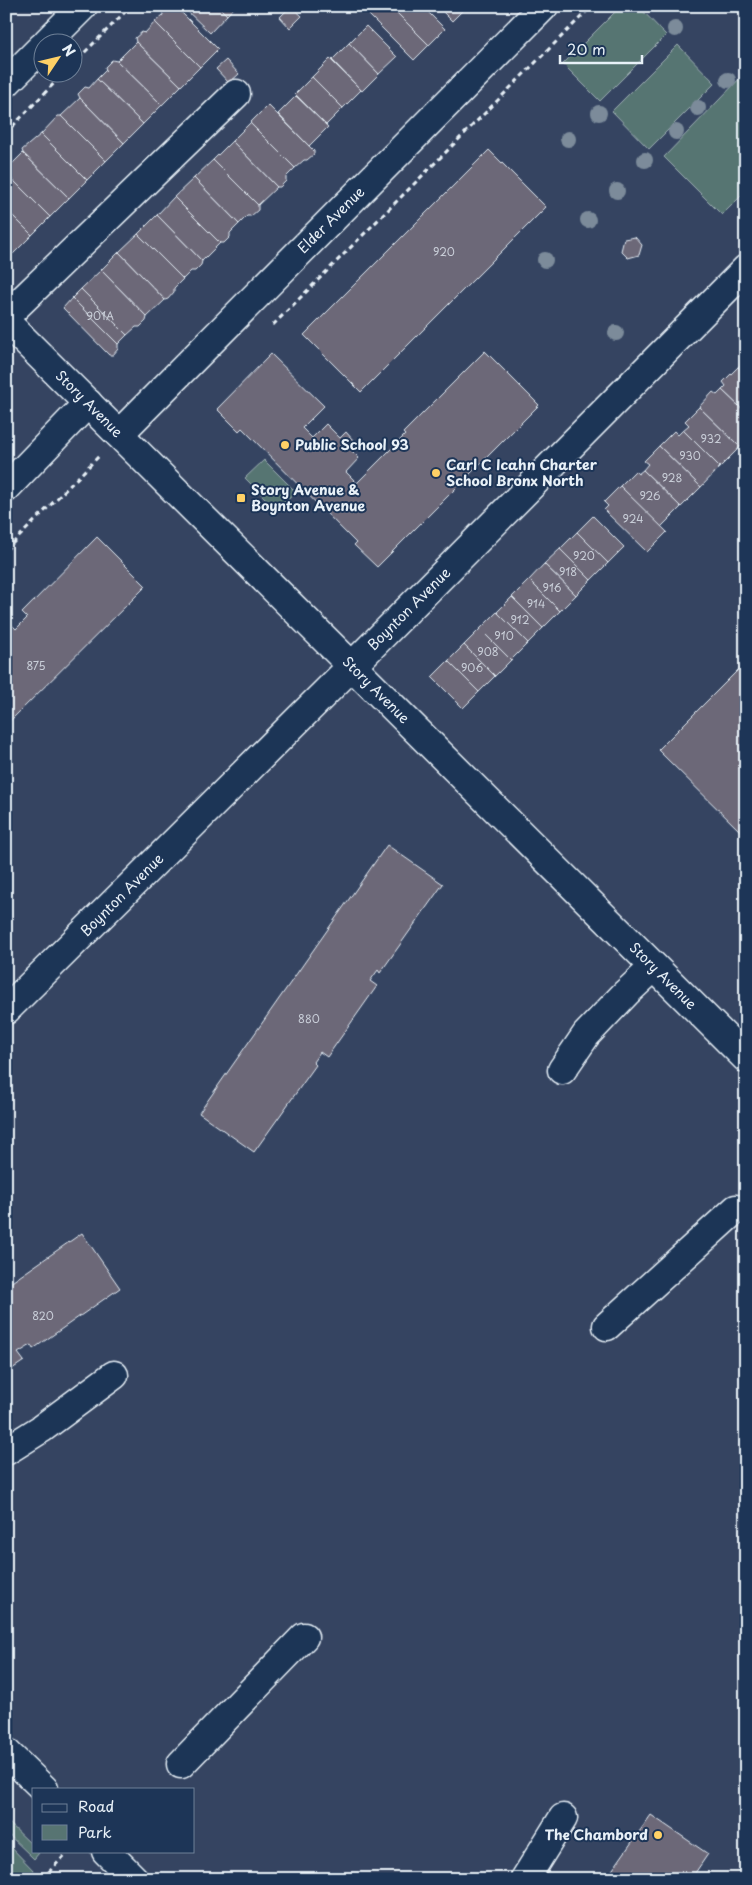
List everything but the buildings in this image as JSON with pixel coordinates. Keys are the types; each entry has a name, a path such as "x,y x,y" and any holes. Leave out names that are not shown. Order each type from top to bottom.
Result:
{"street":[{"path":"57,32 83,6"},
{"name":"Elder Avenue","path":"119,434 544,6"},
{"path":"6,83 32,57"},
{"path":"6,316 236,94"},
{"name":"Boynton Avenue","path":"6,1010 352,666 746,269"},
{"name":"Story Avenue","path":"6,322 746,1058"},
{"path":"6,488 88,403"},
{"path":"562,1070 586,1036 654,966"},
{"path":"607,1326 736,1209"},
{"path":"6,1451 41,1429 114,1375"},
{"path":"181,1764 304,1636"},
{"path":"6,1752 43,1788"},
{"path":"525,1879 563,1818"},
{"path":"107,1852 134,1879"}],"path":[{"path":"82,55 131,6"},
{"path":"273,325 592,6"},
{"path":"6,133 55,82"},
{"path":"6,550 119,434"},
{"path":"42,1879 68,1852"}],"green space":[{"path":"621,6 638,6 666,35 600,101 563,64"},
{"path":"678,45 715,83 649,149 612,111"},
{"path":"746,72 746,191 722,215 664,157"},
{"path":"264,460 296,492 277,510 245,478"},
{"path":"6,1820 32,1845 32,1852 39,1853 34,1859 6,1832"},
{"path":"6,1842 38,1875 42,1879 6,1879"}],"place":[{"name":"Public School 93","path":"285,445"},
{"name":"Carl C Icahn Charter School Bronx North","path":"436,473"},
{"name":"Story Avenue & Boynton Avenue","path":"241,498"},
{"name":"The Chambord","path":"658,1835"}]}
